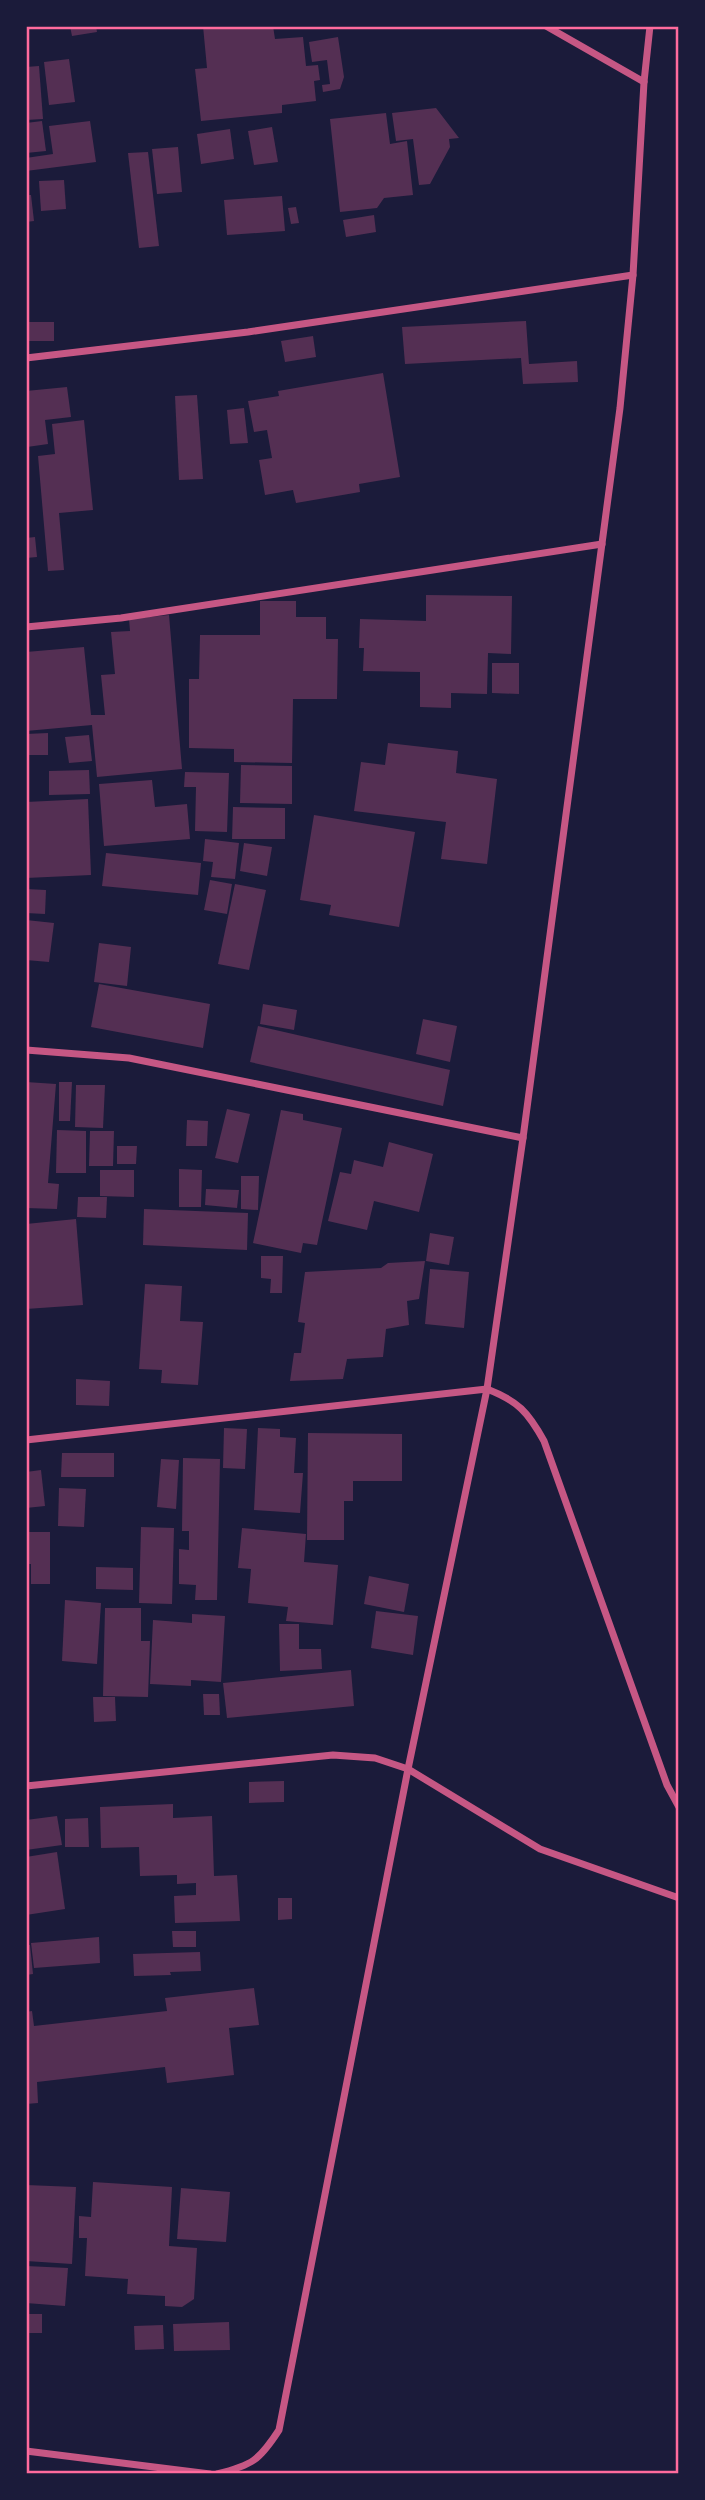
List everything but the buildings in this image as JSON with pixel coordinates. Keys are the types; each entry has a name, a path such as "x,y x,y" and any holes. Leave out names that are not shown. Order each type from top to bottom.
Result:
{"street":[{"path":"546,26 644,82"},
{"path":"217,2474 244,2467 265,2453 278,2430 408,1769 487,1389 620,408 650,26"},
{"path":"26,358 248,332 632,275"},
{"path":"26,627 121,618 602,544"},
{"path":"26,1050 129,1058 523,1138"},
{"path":"26,1440 487,1389 511,1398 533,1420 544,1441 667,1785 679,1807"},
{"path":"26,1786 333,1755 375,1758 408,1769 540,1849 679,1898"},
{"path":"26,2451 210,2474"}]}
